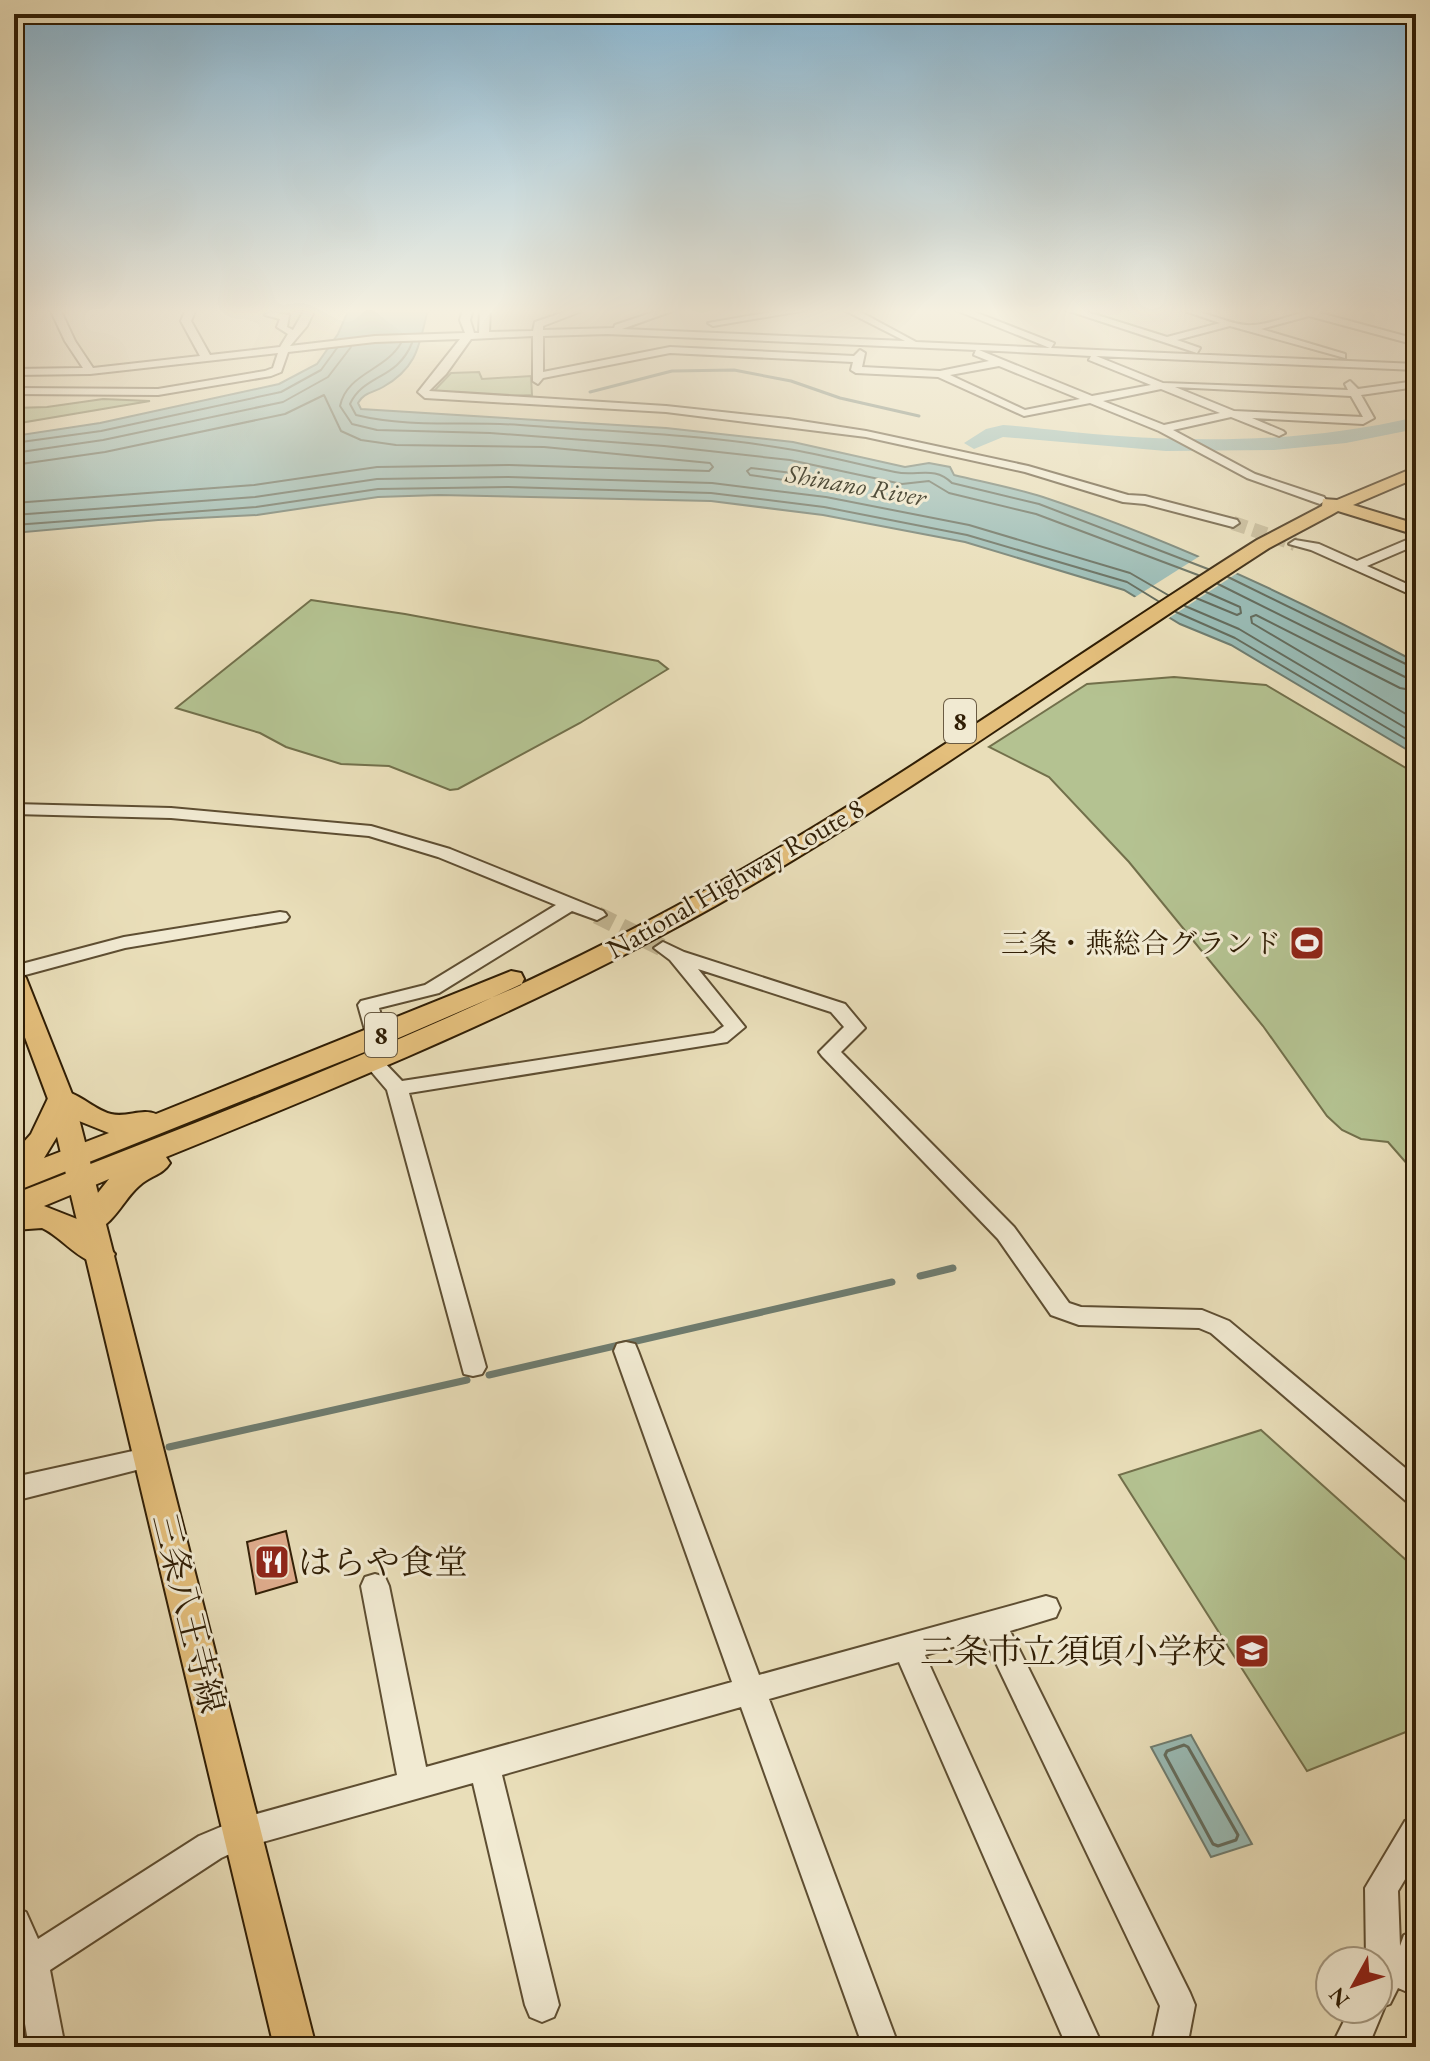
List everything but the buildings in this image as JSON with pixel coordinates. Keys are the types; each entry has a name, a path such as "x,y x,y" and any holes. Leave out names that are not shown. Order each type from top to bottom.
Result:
{"highway":[{"name":"National Highway Route 8","path":"1329,503 1416,460"},
{"name":"National Highway Route 8","path":"14,1182 78,1168 246,1114 494,987 691,898 820,831 1243,538 1416,472"},
{"path":"1329,503 1416,530"},
{"name":"National Highway Route 8","path":"14,1206 78,1168 275,1079 375,1050"},
{"path":"14,1169 36,1151 46,1137 61,1099 100,1122 129,1125 243,1082 275,1079"},
{"path":"92,1220 129,1177 230,1131 246,1114"},
{"path":"14,1219 32,1214 54,1219 99,1254"}],"main road":[{"name":"三条八王寺線","path":"14,978 61,1099 295,2047"}],"street":[{"path":"587,405 666,409 850,431 1013,465 1127,499 1145,500 1243,538"},
{"path":"1007,405 1024,413 1066,405"},
{"path":"1106,405 1183,438 1251,476 1329,503"},
{"path":"1210,405 1279,433"},
{"path":"1163,429 1231,414 1363,421 1369,418 1361,405"},
{"path":"1357,566 1416,540"},
{"path":"1295,544 1314,547 1416,593"},
{"path":"14,809 171,813 371,831 444,853 597,915"},
{"path":"473,1367 397,1088 375,1050 368,1005 432,989 569,905"},
{"path":"14,972 124,943 280,917"},
{"path":"397,1088 720,1038 735,1027 670,952 838,1008 855,1028 829,1052 1006,1233 1060,1309 1079,1316 1202,1319 1220,1327 1416,1493"},
{"path":"626,1351 881,2047"},
{"path":"14,1490 28,1484 151,1457"},
{"path":"375,1586 414,1784"},
{"path":"23,1968 210,1847 242,1833 1046,1608"},
{"path":"992,1624 1178,2005 1169,2047"},
{"path":"907,1648 1085,2047"},
{"path":"484,1765 542,2005"},
{"path":"1349,2047 1395,1982 1381,1888 1416,1832"},
{"path":"14,1924 23,1968 47,2047"}],"green space":[{"path":"125,405 14,424 14,408"},
{"path":"311,600 405,614 658,661 668,669 580,723 458,789 450,790 389,766 341,764 286,747 260,733 176,708"},
{"name":"三条・燕総合グランド","path":"1174,677 1266,685 1416,774 1416,1174 1388,1142 1361,1139 1342,1130 1327,1116 1263,1026 1129,862 1049,777 989,747 1087,684"},
{"path":"1261,1430 1416,1569 1416,1728 1307,1771 1119,1475"}],"water":[{"name":"Shinano River","path":"182,405 359,405 361,409 666,428 793,442 905,467 929,463 950,467 954,475 1043,497 1186,551 1325,615 1416,662 1416,755 1231,645 1180,624 1124,590 965,542 823,515 711,501 439,495 378,497 257,515 14,533 14,436 100,423"},
{"path":"1191,1735 1252,1844 1211,1857 1151,1747"}],"pier":[{"path":"1203,554 1242,570 1166,620 1132,599"}],"waterway":[{"path":"872,405 919,416"},
{"path":"974,443 1003,431 1115,442 1238,446 1346,437 1416,423"},
{"path":"920,1276 953,1268"},
{"path":"489,1375 892,1282"},
{"path":"169,1447 467,1380"}],"tunnel":[{"path":"1233,523 1295,544"},
{"path":"597,915 663,948"}],"place":[{"name":"三条・燕総合グランド","path":"1307,943"},
{"name":"はらや食堂","path":"272,1562"},
{"name":"三条市立須頃小学校","path":"1252,1651"}]}
